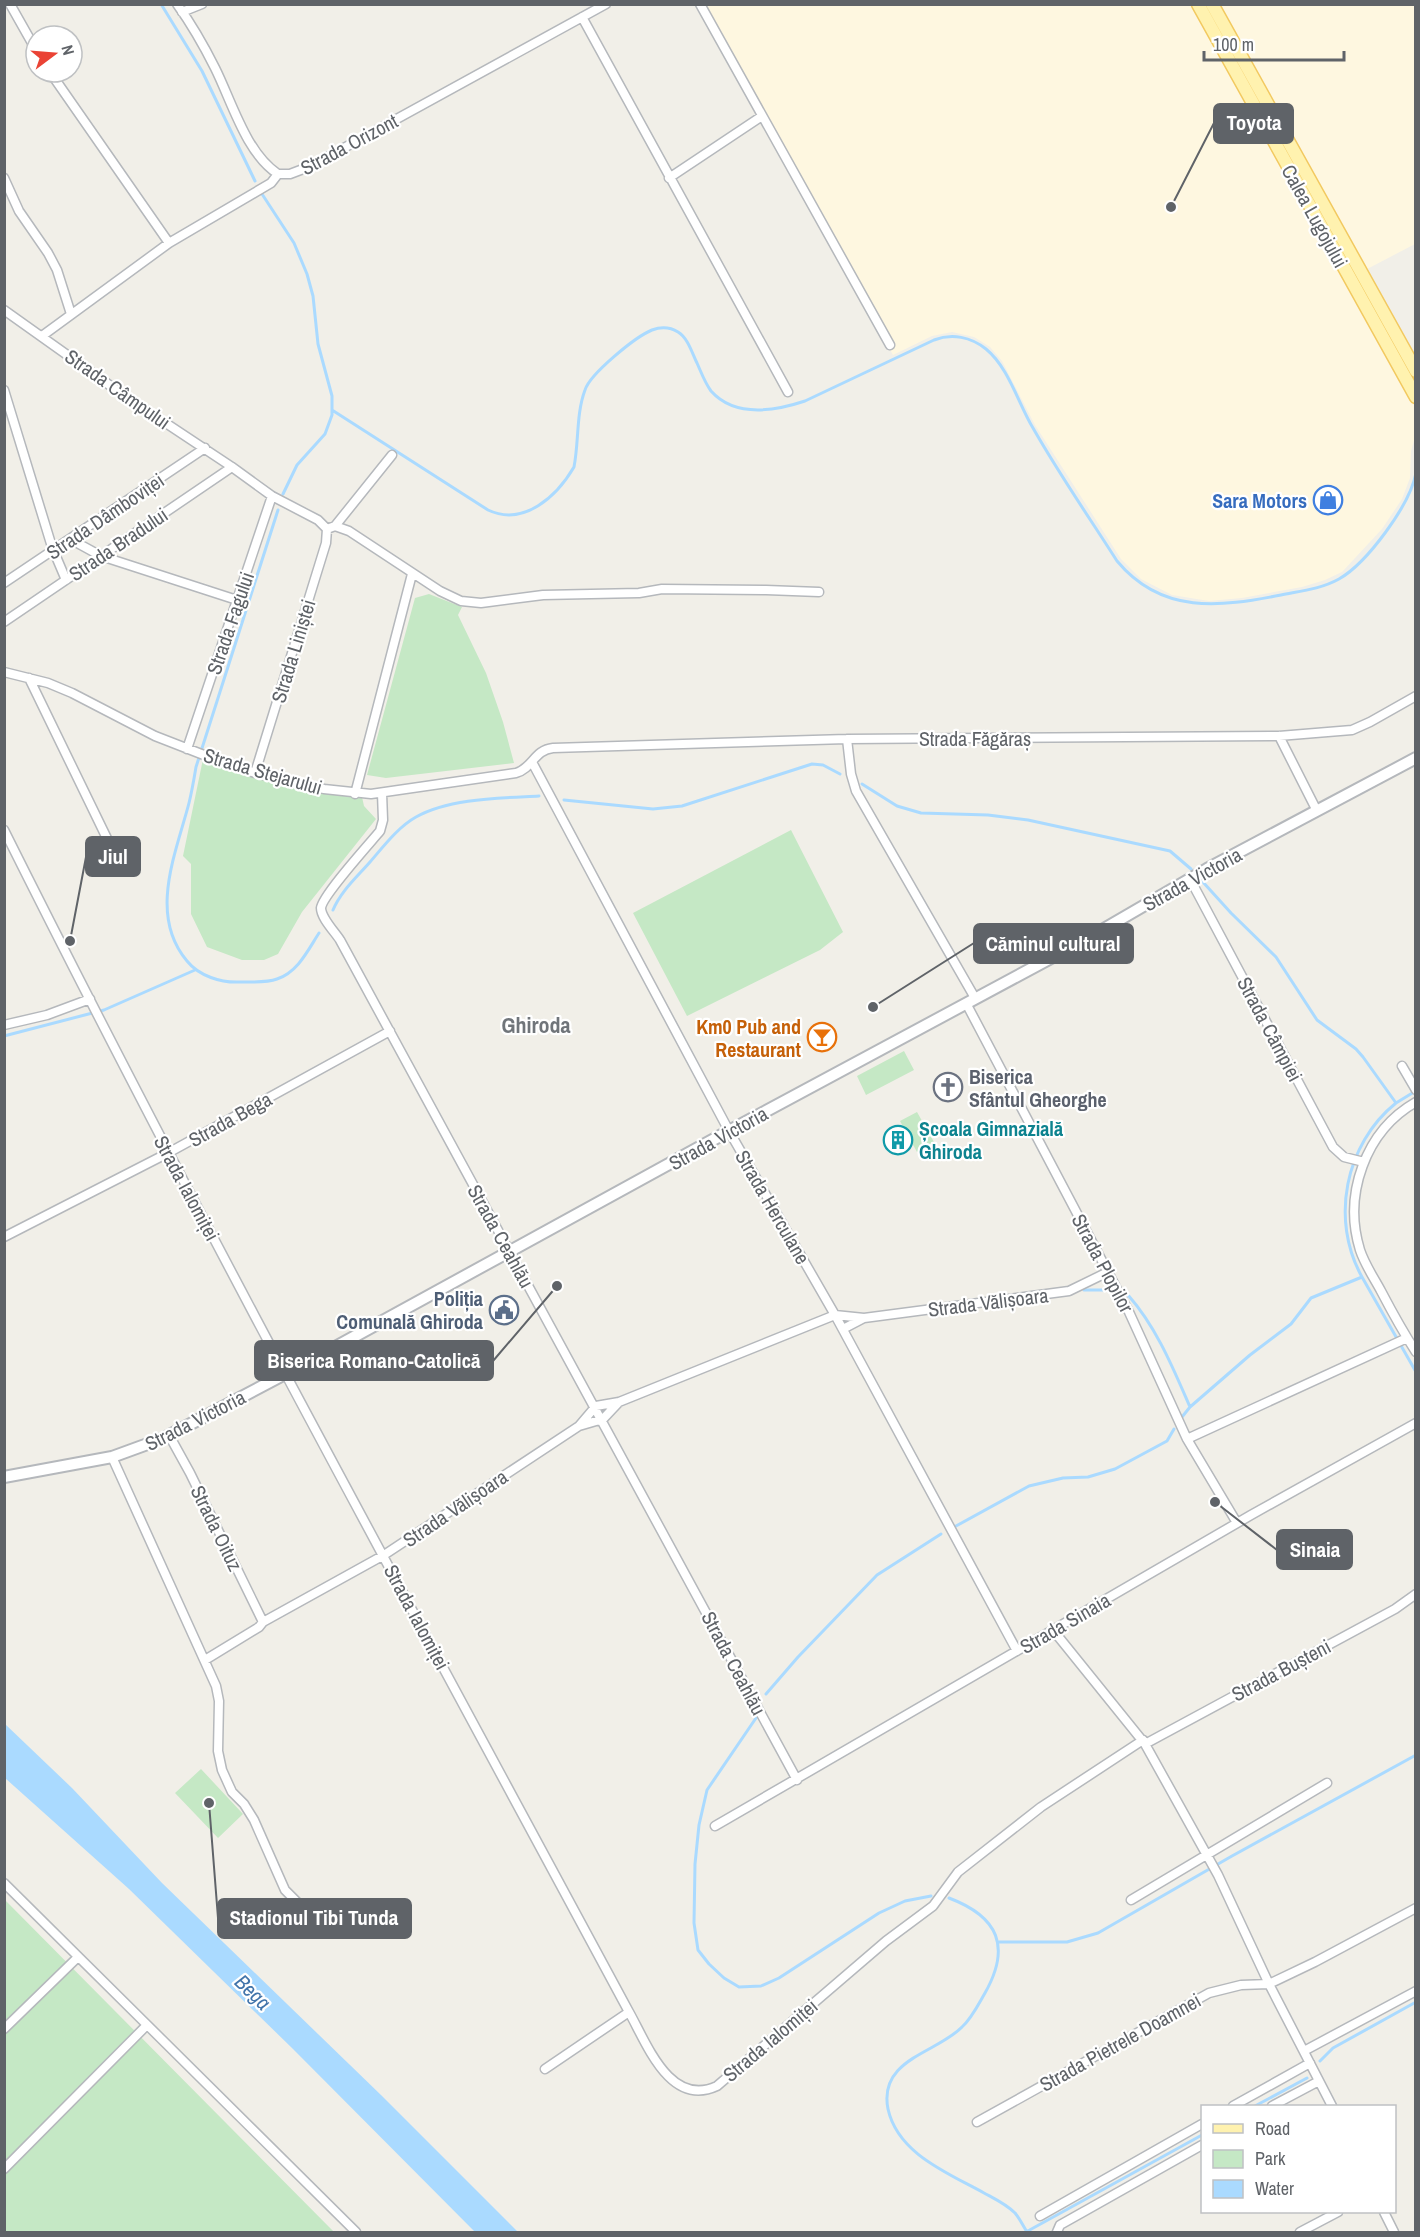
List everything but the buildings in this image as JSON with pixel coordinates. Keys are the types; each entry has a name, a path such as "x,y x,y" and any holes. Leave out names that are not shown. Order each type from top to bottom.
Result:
{"main road":[{"name":"Calea Lugojului","path":"1197,4 1416,397"},
{"name":"Calea Lugojului","path":"1212,4 1416,371"}],"street":[{"path":"10,4 24,29"},
{"path":"202,4 180,8 215,69 256,155 269,169 278,174"},
{"name":"Strada Orizont","path":"42,336 169,243 271,183 278,174 290,174 311,166 606,4"},
{"path":"700,4 890,345"},
{"path":"582,17 788,392"},
{"path":"58,84 169,243"},
{"path":"669,178 762,116"},
{"path":"4,177 19,211 57,270 71,314"},
{"name":"Strada Câmpului","path":"4,310 272,496 331,528 349,531 412,574 461,602 543,595 639,593 662,589 819,592"},
{"path":"4,390 54,550 66,580"},
{"name":"Strada Dâmboviței","path":"4,583 205,448"},
{"path":"331,528 393,455"},
{"name":"Strada Bradului","path":"4,622 232,467"},
{"name":"Strada Fagului","path":"190,750 272,496"},
{"name":"Strada Liniștei","path":"255,773 331,528"},
{"path":"70,539 101,556 237,600"},
{"path":"355,794 412,574"},
{"name":"Strada Stejarului","path":"4,672 72,693 154,736 205,756 255,773 308,786 355,794 382,793 516,773 528,767 532,762"},
{"path":"29,678 116,857"},
{"name":"Strada Făgăraș","path":"532,762 540,751 553,748 847,739 1279,736 1352,730 1416,696"},
{"path":"1279,736 1317,811"},
{"name":"Strada Plopilor","path":"847,739 851,774 856,791 970,1001 1129,1311 1187,1440 1237,1523"},
{"name":"Strada Victoria","path":"4,1477 112,1457 169,1436 1416,758"},
{"name":"Strada Herculane","path":"532,762 729,1131 836,1316 1017,1651"},
{"name":"Strada Ceahlău","path":"382,793 383,820 380,831 328,895 321,907 322,913 340,940 596,1407 797,1780"},
{"name":"Strada Ialomiței","path":"4,830 168,1153 659,2067 681,2087 708,2090 717,2085 885,1941 933,1906 951,1884"},
{"name":"Strada Câmpiei","path":"1190,879 1332,1147 1338,1153 1358,1160"},
{"path":"4,1025 92,1003"},
{"name":"Strada Bega","path":"4,1237 168,1153 390,1032"},
{"path":"1402,1066 1414,1088"},
{"path":"1416,1102 1399,1113 1383,1128 1358,1160 1356,1197 1356,1228 1364,1261 1406,1339 1416,1352"},
{"name":"Strada Vălișoara","path":"579,1426 596,1407 619,1402 836,1316 864,1318 1069,1291 1108,1272"},
{"name":"Strada Vălișoara","path":"842,1328 864,1318"},
{"path":"1187,1440 1406,1339"},
{"name":"Strada Vălișoara","path":"205,1660 259,1627 263,1622 384,1555 579,1426 602,1418 619,1402"},
{"name":"Strada Sinaia","path":"715,1826 1237,1523 1416,1423"},
{"name":"Strada Oituz","path":"169,1436 190,1473 263,1622"},
{"path":"112,1457 216,1686 219,1701 218,1751 222,1770 232,1792 244,1804 254,1820 285,1890 310,1915"},
{"name":"Strada Bușteni","path":"951,1884 958,1872 1032,1814 1144,1742 1395,1609 1416,1594"},
{"path":"1053,1630 1144,1742 1218,1875 1269,1984 1331,2105"},
{"path":"1131,1900 1208,1857 1327,1783"},
{"path":"4,1883 357,2232"},
{"path":"1269,1984 1416,1908"},
{"path":"4,2029 78,1957"},
{"name":"Strada Pietrele Doamnei","path":"977,2122 1209,1993 1241,1985 1269,1984"},
{"path":"1304,2050 1416,1991"},
{"path":"545,2069 629,2012"},
{"path":"4,2169 147,2025"},
{"path":"1235,2105 1310,2063"},
{"path":"1274,2105 1319,2081"},
{"path":"1040,2216 1201,2125"},
{"path":"1057,2232 1060,2225 1201,2146"},
{"path":"1300,2232 1334,2213"},
{"path":"1385,2213 1394,2232"}],"shaded area":[{"path":"700,5 1415,5 1415,244 1350,278 1415,398 1415,437 1411,451 1410,478 1402,499 1382,529 1342,572 1302,587 1242,598 1209,601 1172,595 1141,579 1121,559 1035,425 1002,361 990,347 974,337 952,332 932,336 893,355"}],"green space":[{"path":"429,594 462,607 458,615 486,673 514,763 386,778 367,775 415,598"},
{"path":"203,759 281,783 362,797 364,806 376,819 302,912 278,954 264,960 242,960 207,947 191,914 191,864 183,856"},
{"path":"791,830 843,932 820,950 687,1016 633,913"},
{"path":"904,1051 914,1070 866,1095 857,1076"},
{"path":"917,1112 934,1142 917,1152 900,1121"},
{"path":"201,1769 243,1814 218,1838 175,1793"},
{"path":"5,1900 334,2232 5,2232"}],"water":[{"name":"Bega","path":"5,1724 72,1788 162,1883 381,2095 518,2232 475,2232 293,2049 129,1889 5,1778"}],"waterway":[{"path":"161,4 202,71 255,181"},
{"path":"262,194 294,243 307,274 313,296 318,344 332,396 332,415 325,434 297,465 283,494"},
{"path":"332,410 488,510 514,515 538,506 549,498 567,478 574,467 580,409 589,383 614,357 652,330 662,328 675,330 689,346 711,391 721,400 732,405 756,410 805,401 934,340 961,337 986,349 1001,366 1043,445 1117,561 1134,578 1153,591 1173,599 1193,603 1214,604 1258,599 1311,589 1339,579 1362,560 1386,532 1405,501 1416,473"},
{"path":"1416,450 1416,465"},
{"path":"278,510 196,767 189,803 172,863 167,904 169,924 175,943 187,961 198,971 211,978 225,981 263,982 284,976 302,960 319,933"},
{"path":"564,800 653,809 682,806 812,764 823,765 840,774"},
{"path":"862,784 897,806 921,813 988,815 1028,820 1170,851 1191,869"},
{"path":"333,910 345,890 386,844 403,826 416,817 444,806 460,803 539,796"},
{"path":"1182,1417 1190,1407 1250,1355 1291,1324 1311,1298 1362,1277 1352,1255 1347,1232 1345,1208 1348,1184 1354,1161 1365,1139 1396,1103 1356,1049 1317,1020 1276,957 1202,881"},
{"path":"4,1036 104,1010 195,970"},
{"path":"1396,1103 1414,1092"},
{"path":"1362,1277 1416,1372"},
{"path":"1084,1290 1109,1290"},
{"path":"1128,1295 1156,1335 1190,1407"},
{"path":"591,1418 608,1407"},
{"path":"956,1526 1029,1486 1063,1478 1088,1477 1115,1469 1167,1441 1174,1429"},
{"path":"766,1694 798,1657 877,1575 941,1534"},
{"path":"756,1718 707,1790 699,1825 695,1864 694,1923 698,1950 709,1964 724,1978 739,1987 761,1986 779,1978 879,1913 905,1901 931,1896"},
{"path":"999,1942 1067,1942 1098,1933 1416,1755"},
{"path":"949,1898 979,1914 996,1935 998,1948 993,1976 975,2011 966,2023 951,2036 900,2068 887,2092 888,2109 894,2125 913,2150 940,2169 1008,2207 1017,2215 1027,2232"},
{"path":"1320,2061 1333,2048 1416,2002"},
{"path":"1257,2105 1307,2078"},
{"path":"1026,2232 1201,2136"}],"place":[{"name":"Toyota","path":"1171,207"},
{"name":"Sara Motors","path":"1328,500"},
{"name":"Jiul","path":"70,941"},
{"name":"Căminul cultural","path":"873,1007"},
{"name":"Km0 Pub and Restaurant","path":"822,1037"},
{"name":"Biserica Sfântul Gheorghe","path":"948,1087"},
{"name":"Școala Gimnazială Ghiroda","path":"898,1140"},
{"name":"Biserica Romano-Catolică","path":"557,1286"},
{"name":"Poliția Comunală Ghiroda","path":"504,1310"},
{"name":"Sinaia","path":"1215,1502"},
{"name":"Stadionul Tibi Tunda","path":"209,1803"}],"district":[{"name":"Ghiroda","path":"536,1025"}]}
